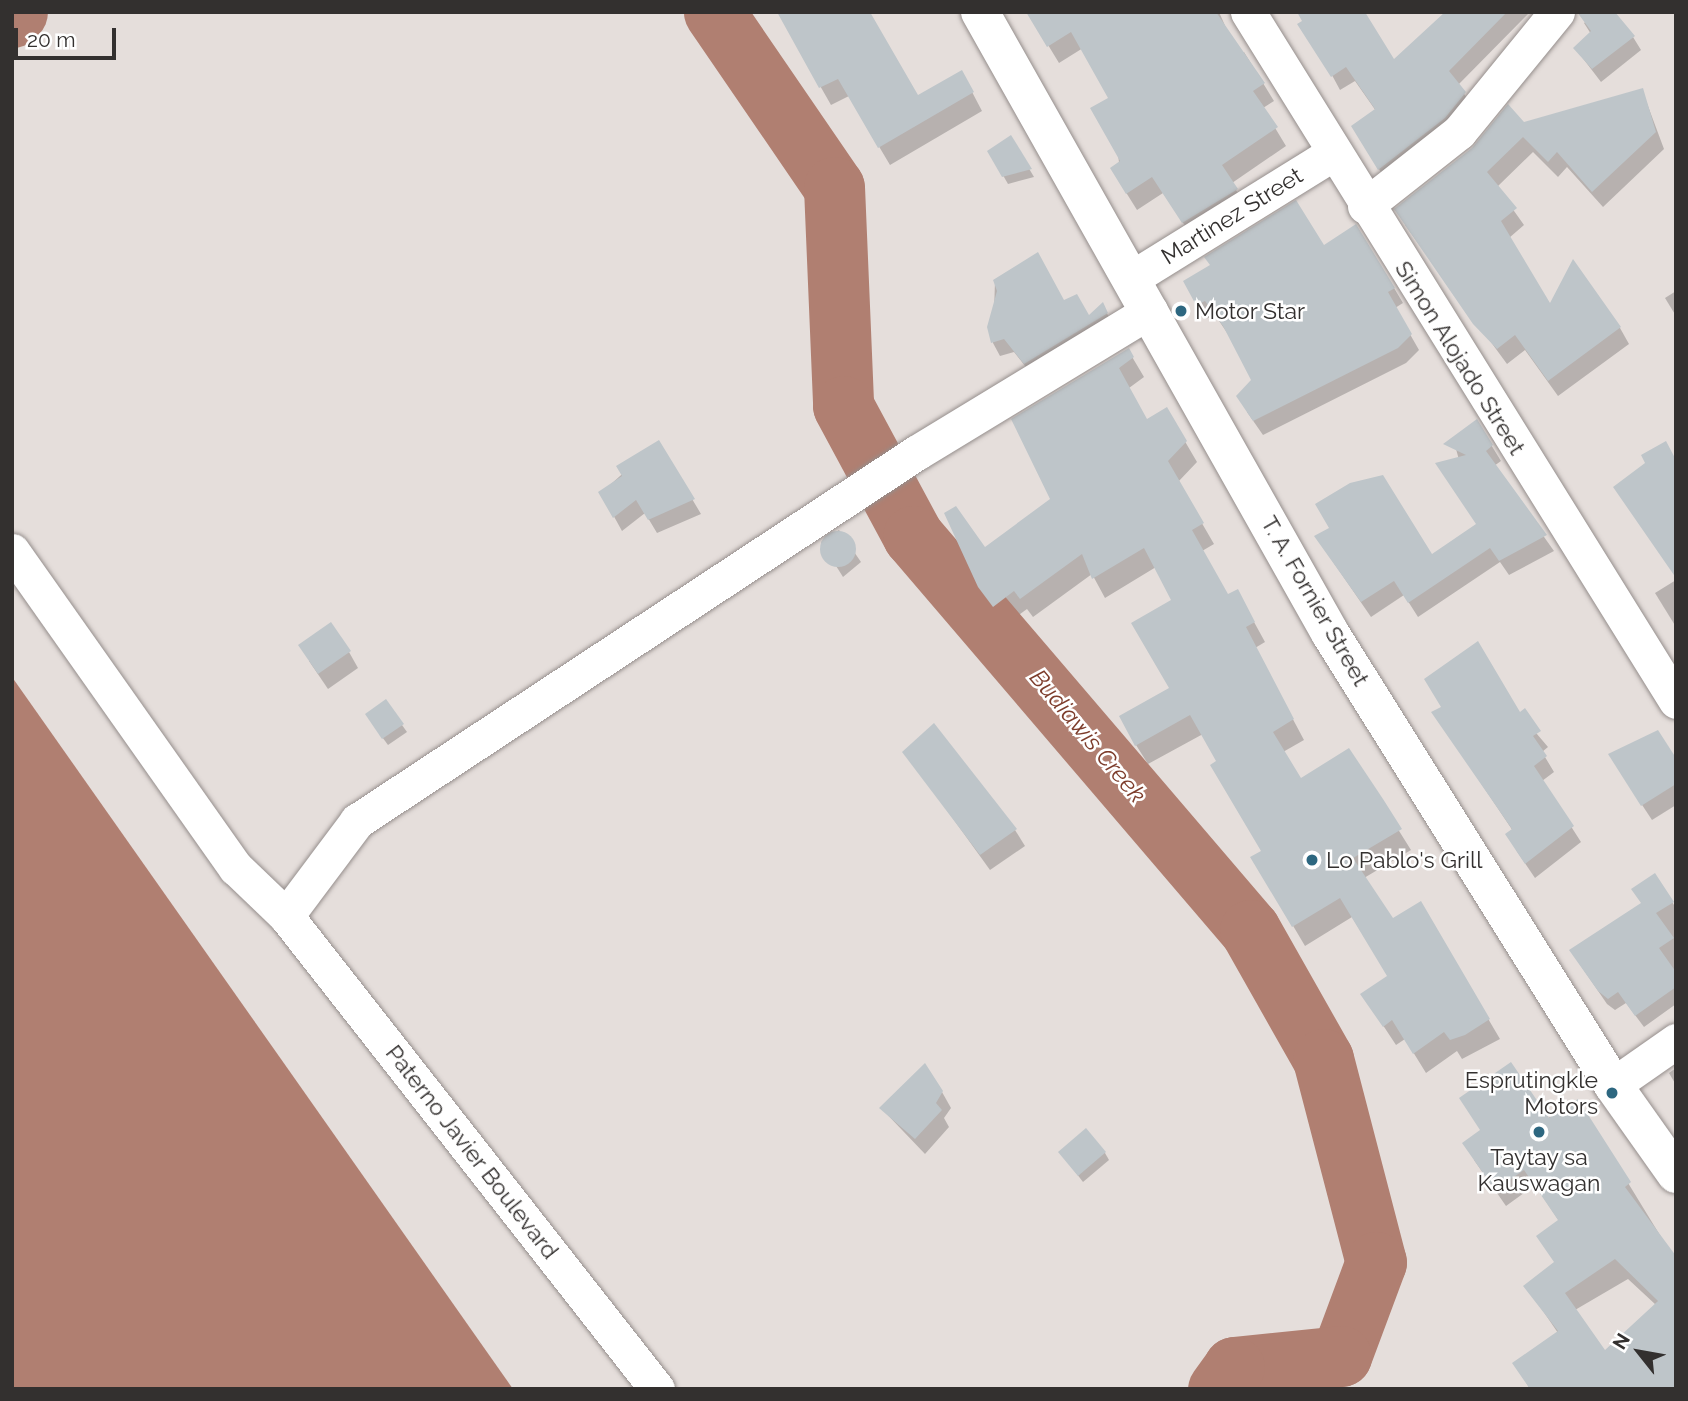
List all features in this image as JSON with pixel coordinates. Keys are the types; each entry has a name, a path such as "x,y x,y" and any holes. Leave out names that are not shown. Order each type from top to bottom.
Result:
{"main road":[{"name":"T. A. Fornier Street","path":"980,12 1330,633 1613,1086 1676,1174"}],"street":[{"name":"Simon Alojado Street","path":"1248,12 1332,154 1676,701"},
{"path":"1365,206 1459,132 1557,12"},
{"name":"Martinez Street","path":"1132,278 1332,154"},
{"path":"286,916 357,821 916,453 1150,311"},
{"name":"Paterno Javier Boulevard","path":"12,551 236,868 286,916 657,1389"},
{"path":"1613,1086 1676,1041"}],"shaded area":[{"path":"12,677 288,1069 513,1389 12,1389"}],"building":[{"path":"777,12 870,12 918,95 962,70 974,92 878,148 838,79 819,88"},
{"path":"1026,12 1216,12 1265,83 1253,91 1278,127 1222,165 1238,189 1182,223 1152,177 1126,194 1110,168 1120,161 1090,108 1108,98 1071,32 1047,47"},
{"path":"1297,12 1365,12 1394,59 1445,12 1507,12 1449,71 1466,92 1445,118 1378,170 1351,126 1375,109 1346,67 1331,77 1297,24 1302,21"},
{"path":"1577,12 1615,12 1635,36 1592,69 1573,48 1591,31"},
{"path":"1643,88 1656,132 1592,192 1557,152 1548,162 1523,137 1487,172 1517,208 1501,221 1550,303 1573,259 1621,327 1548,381 1515,335 1497,349 1473,324 1394,209 1472,148 1508,104 1524,122"},
{"path":"1011,135 1032,169 1002,177 987,151"},
{"path":"1296,200 1324,245 1356,224 1395,288 1388,292 1412,334 1398,348 1253,421 1236,396 1251,380 1223,326 1205,301 1196,305 1183,281 1210,265 1204,257"},
{"path":"1038,252 1064,300 1077,294 1089,315 1103,302 1108,313 1024,364 1004,339 991,343 987,327 997,291 993,280"},
{"path":"1129,348 1134,357 1119,368 1147,419 1167,407 1187,441 1168,461 1204,523 1192,530 1228,594 1238,589 1255,622 1246,627 1294,719 1273,732 1301,778 1349,748 1383,799 1402,829 1353,858 1393,918 1421,901 1490,1019 1465,1035 1450,1040 1444,1032 1413,1054 1392,1020 1383,1027 1360,994 1387,976 1340,898 1292,927 1250,857 1261,851 1210,765 1216,761 1190,715 1135,746 1119,716 1169,688 1131,623 1171,600 1144,548 1092,579 1082,554 1020,599 1014,591 993,607 978,587 944,513 956,506 985,547 1050,499 1011,419"},
{"path":"1477,419 1493,445 1486,451 1547,535 1499,561 1490,548 1408,603 1394,581 1361,602 1314,536 1329,528 1315,504 1350,483 1383,475 1432,554 1476,524 1435,463 1466,455 1443,444"},
{"path":"659,440 695,499 648,520 636,500 613,518 598,492 622,476 616,466"},
{"path":"1666,441 1676,460 1676,578 1613,487 1645,463 1641,455"},
{"path":"838,531 851,536 856,549 851,562 838,567 825,562 820,549 825,536"},
{"path":"331,622 351,651 318,674 298,645"},
{"path":"1478,641 1520,712 1525,708 1541,731 1533,736 1547,756 1534,766 1574,826 1525,864 1505,834 1512,829 1431,712 1441,707 1424,679"},
{"path":"386,699 404,724 382,739 365,714"},
{"path":"934,723 1017,829 980,855 902,752"},
{"path":"1658,730 1676,758 1676,784 1641,806 1608,754"},
{"path":"1655,873 1674,902 1656,913 1674,938 1659,948 1676,972 1676,987 1635,1016 1618,992 1608,999 1598,991 1569,950 1641,903 1631,889"},
{"path":"1511,1062 1549,1118 1578,1099 1631,1182 1625,1187 1676,1256 1676,1389 1530,1389 1512,1363 1558,1331 1523,1286 1554,1262 1536,1236 1558,1220 1524,1170 1495,1190 1462,1143 1480,1130 1459,1098","holes":["1615,1259 1658,1301 1605,1350 1565,1293"]},
{"path":"925,1063 943,1091 936,1103 942,1110 915,1139 879,1108"},
{"path":"1086,1128 1106,1152 1078,1176 1058,1152"}],"waterway":[{"name":"Budiawis Creek","path":"12,17 17,12"},
{"name":"Budiawis Creek","path":"714,12 834,187 843,406 913,536 1250,930 1323,1059 1376,1262 1341,1356 1234,1367 1218,1389"}],"place":[{"name":"Motor Star","path":"1181,311"},
{"name":"Lo Pablo's Grill","path":"1312,860"},
{"name":"Esprutingkle Motors","path":"1612,1093"},
{"name":"Taytay sa Kauswagan","path":"1539,1132"}]}
